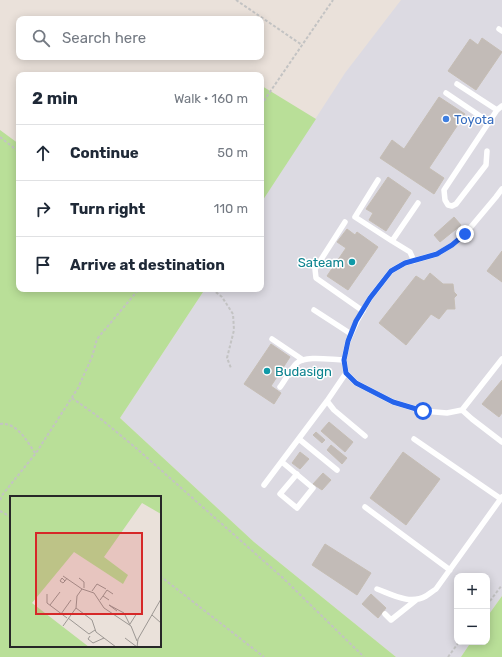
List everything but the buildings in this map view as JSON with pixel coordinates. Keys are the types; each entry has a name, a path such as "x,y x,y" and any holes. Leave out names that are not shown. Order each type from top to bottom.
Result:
{"lane":[{"path":"458,84 500,108 444,190 445,200 448,205 452,206 456,204 486,165 487,151"},
{"path":"446,93 489,122"},
{"path":"378,180 355,217 410,252 414,261"},
{"path":"502,189 465,234 452,245 437,254 405,263 391,271 370,298 356,321 348,341 344,360 346,373 356,383 393,402 423,411 447,413 462,410 502,359"},
{"path":"392,241 418,203"},
{"path":"346,222 315,269 316,278 363,311"},
{"path":"314,310 351,334"},
{"path":"272,340 303,360"},
{"path":"280,387 297,363 303,360 344,360"},
{"path":"264,485 327,401 346,373"},
{"path":"327,401 334,410 366,436"},
{"path":"462,410 472,420 502,442"},
{"path":"299,439 337,470"},
{"path":"385,614 391,620 416,600 436,589 501,498 414,439"},
{"path":"282,462 313,488 296,508 280,494 296,474"},
{"path":"366,507 450,570"},
{"path":"377,590 407,600 416,600"}],"path":[{"path":"236,0 259,16"},
{"path":"264,101 333,0"},
{"path":"264,19 302,45"},
{"path":"0,137 16,150"},
{"path":"0,500 3,494 36,454 72,398 89,364 98,339 137,292"},
{"path":"216,292 222,297 233,314 234,330 227,358 231,368"},
{"path":"72,398 96,415 136,448 283,578 364,657"},
{"path":"0,424 5,423 20,431 36,454"},
{"path":"0,491 3,494"},
{"path":"0,511 10,516"},
{"path":"161,577 264,657"},
{"path":"490,601 502,585"},
{"path":"448,657 458,645"}],"shaded area":[{"path":"401,0 502,0 502,596 490,613 490,573 454,573 454,645 469,645 461,657 396,657 254,542 120,418 203,292 264,292 264,198 345,73"}],"green space":[{"path":"264,87 316,119 264,198"},
{"path":"0,130 16,142 16,292 203,292 120,418 254,542 396,657 0,657"},
{"path":"502,596 502,657 461,657 469,645 490,645 490,613"}],"place":[{"name":"Toyota","path":"446,119"},
{"name":"Sateam","path":"352,262"},
{"name":"Budasign","path":"267,371"}],"route":[{"path":"423,411 393,402 356,383 346,373 344,360 348,341 356,321 370,298 391,271 405,263 437,254 452,245 465,234"}]}
